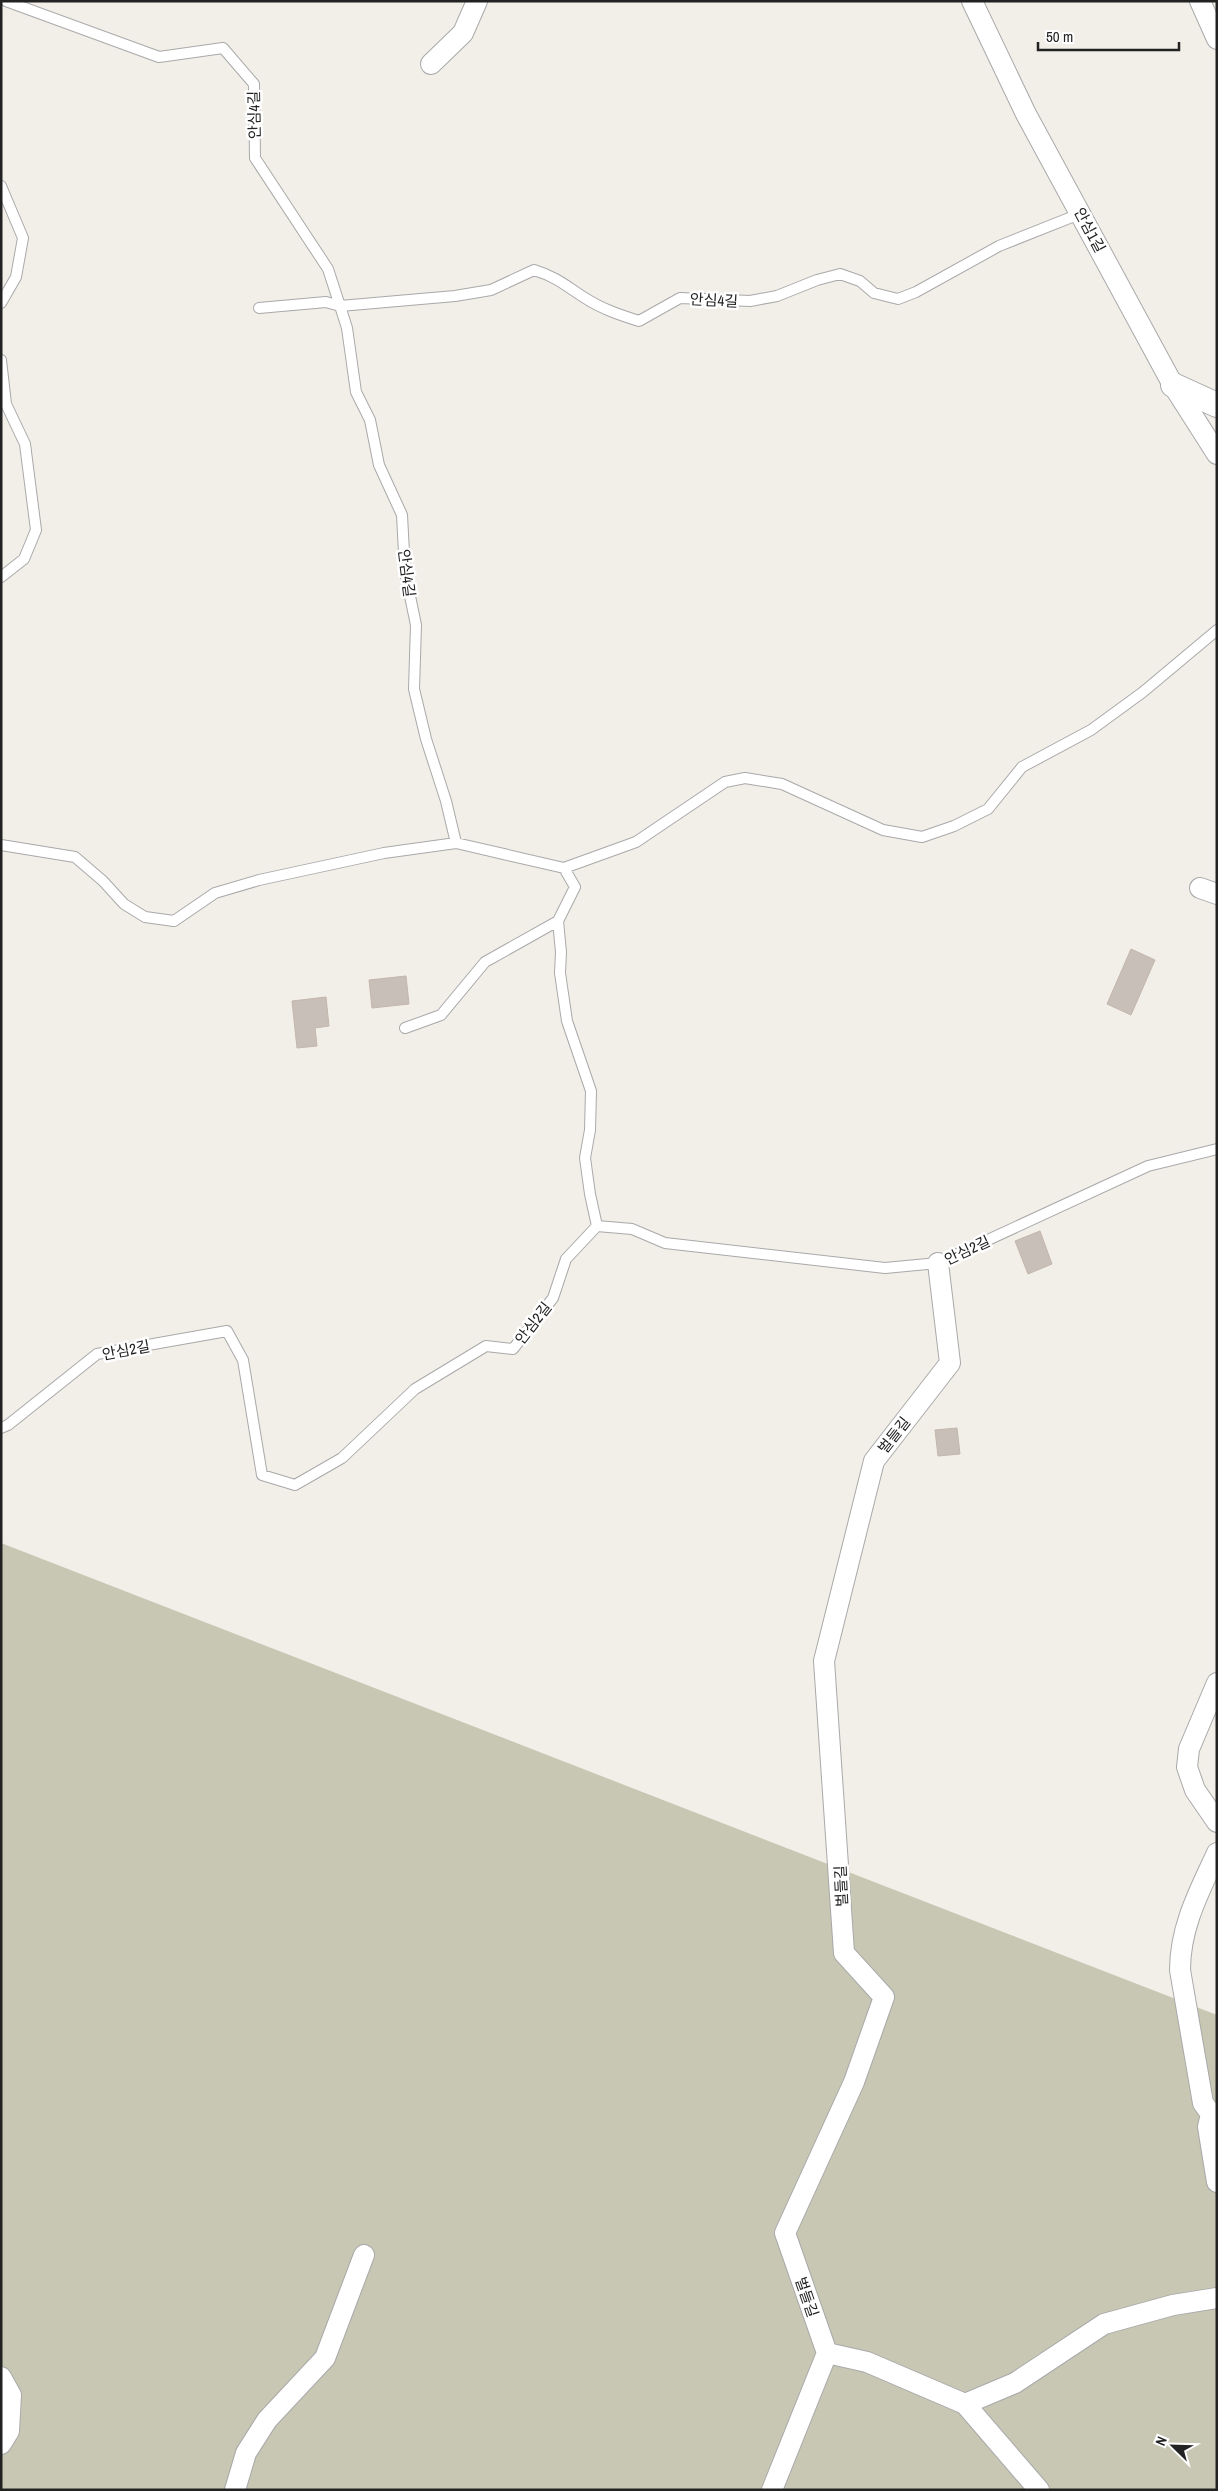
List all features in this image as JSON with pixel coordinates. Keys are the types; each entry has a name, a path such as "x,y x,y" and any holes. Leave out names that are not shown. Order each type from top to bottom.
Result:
{"street":[{"path":"431,64 463,32 477,1"},
{"name":"안심1길","path":"972,1 1026,114 1082,214 1173,385 1217,454"},
{"path":"1200,1 1217,39"},
{"path":"1173,385 1217,405"},
{"name":"벌들길","path":"827,2353 785,2232 854,2082 884,1997 844,1953 824,1661 874,1461 950,1363 938,1263"},
{"path":"1217,1683 1188,1749 1187,1767 1195,1790 1217,1822"},
{"path":"1217,1853 1188,1915 1180,1948 1180,1970 1203,2103 1211,2114 1208,2127 1217,2182"},
{"path":"235,2490 246,2453 267,2420 325,2358 364,2255"},
{"path":"965,2404 1014,2383 1104,2324 1173,2305 1217,2298"},
{"path":"772,2490 827,2353 867,2362 965,2404 1039,2490"},
{"path":"1,2378 11,2395 9,2431 1,2444"}],"lane":[{"name":"안심4길","path":"6,1 159,57 223,48 254,84 255,158 328,269 347,328 356,392 370,420 379,465 402,516 405,572 416,625 414,689 426,739 446,800 456,843"},
{"path":"1,186 23,238 16,277 1,303"},
{"name":"안심4길","path":"340,306 455,296 491,290 534,270 554,276 586,299 613,314 640,321 680,298 750,301 777,296 816,280 840,274 860,281 874,293 898,299 916,292 999,246 1082,214"},
{"path":"259,308 326,302 340,306"},
{"path":"1,360 6,404 25,444 36,530 24,559 1,577"},
{"path":"1,845 75,857 103,880 124,904 145,917 174,920 215,893 259,880 384,853 456,843 564,868 636,842 724,782 745,778 782,784 883,830 922,837 954,826 988,809 1022,767 1091,730 1143,692 1217,630"},
{"path":"564,868 575,887 558,921 562,952 560,973 567,1021 590,1091 590,1130 585,1158 597,1226"},
{"path":"405,1028 441,1015 485,962 558,921"},
{"name":"안심2길","path":"1,1428 8,1425 97,1354 227,1331 243,1360 262,1475 295,1485 342,1458 415,1388 486,1346 513,1349 553,1298 566,1259 597,1226 632,1229 666,1243 885,1268 938,1263 1148,1166 1217,1150"}],"shaded area":[{"path":"1,1543 1217,2015 1217,2490 1,2490"}],"building":[{"path":"1131,949 1155,960 1131,1015 1107,1004"},
{"path":"406,976 409,1004 372,1008 369,980"},
{"path":"326,997 329,1026 315,1028 317,1046 297,1048 292,1001"},
{"path":"1040,1231 1052,1264 1028,1274 1015,1241"},
{"path":"957,1428 960,1454 938,1456 935,1430"}]}
